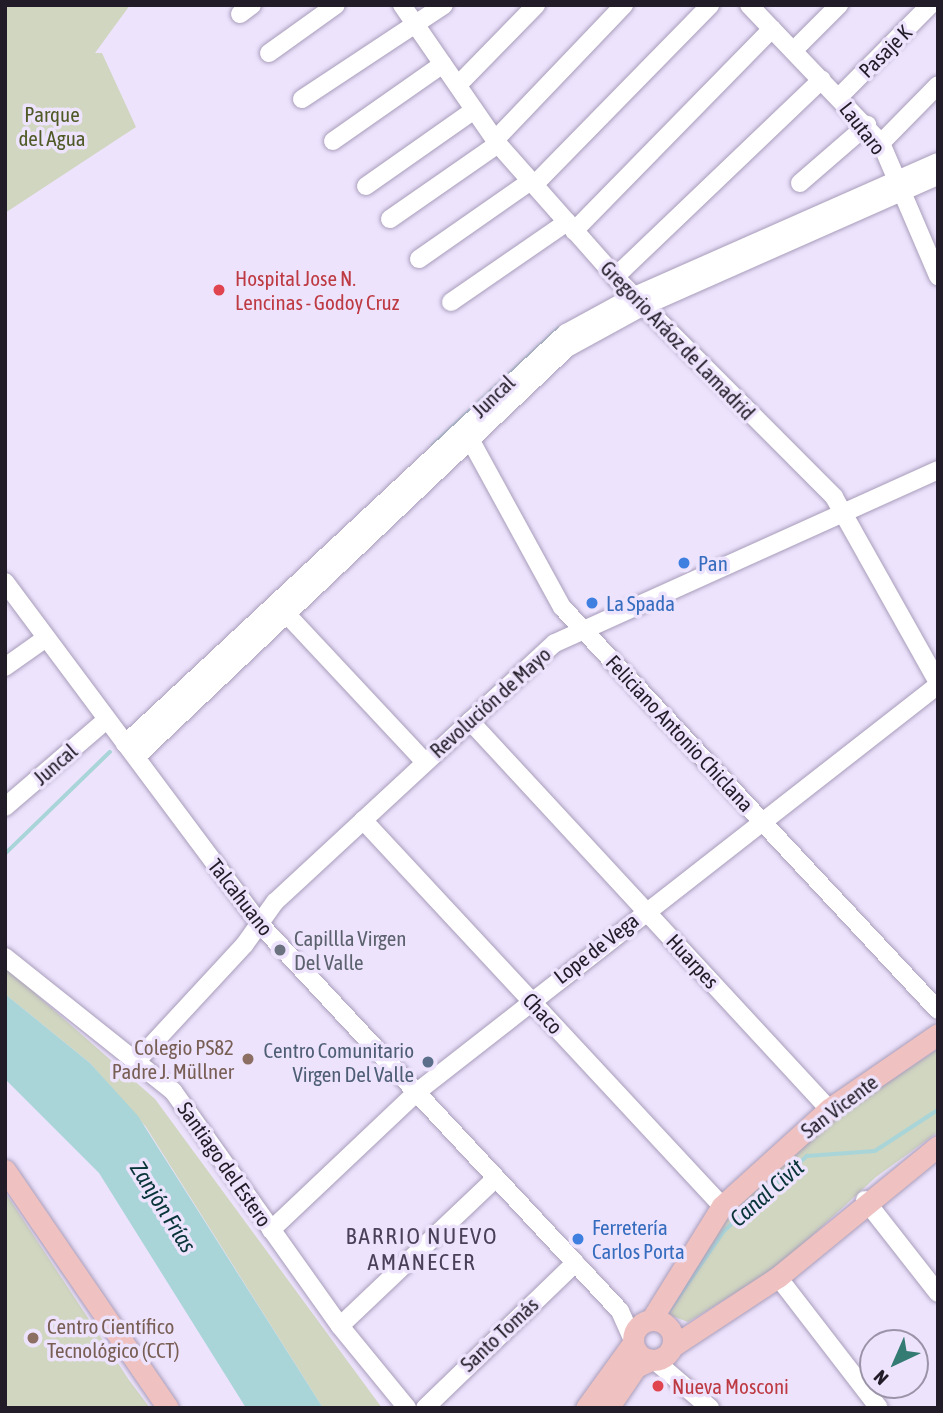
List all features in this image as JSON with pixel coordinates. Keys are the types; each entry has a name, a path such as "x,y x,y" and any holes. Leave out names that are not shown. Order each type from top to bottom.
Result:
{"main road":[{"name":"San Vicente","path":"633,1341 722,1206 830,1110 938,1034"},
{"path":"608,1408 636,1367 662,1354 778,1277 865,1200 938,1146"},
{"path":"5,1170 168,1408"},
{"path":"649,1320 669,1327 662,1354"},
{"path":"586,1408 633,1341 662,1354"}],"street":[{"path":"269,53 336,5"},
{"name":"Gregorio Aráoz de Lamadrid","path":"402,5 496,142 637,302 842,512 938,684"},
{"path":"302,99 414,22 444,5"},
{"path":"457,85 536,5"},
{"path":"390,219 496,142 624,5"},
{"path":"419,258 533,183 710,5"},
{"path":"794,50 839,5"},
{"name":"Pasaje K","path":"839,96 930,5"},
{"name":"Lautaro","path":"753,6 881,143 897,187 938,276"},
{"path":"451,302 571,226 772,29"},
{"path":"333,141 443,64"},
{"path":"615,277 822,79"},
{"path":"881,143 938,85"},
{"path":"366,186 474,110"},
{"path":"800,184 867,125"},
{"name":"Juncal","path":"130,750 466,432 568,348 637,302 897,187 938,162"},
{"name":"Juncal","path":"897,187 938,176"},
{"name":"Feliciano Antonio Chiclana","path":"466,432 562,607 938,1010"},
{"name":"Revolución de Mayo","path":"134,1063 258,922 425,762 581,627 938,470"},
{"name":"Talcahuano","path":"5,582 105,721 130,750 258,922 620,1311 633,1341"},
{"path":"280,608 425,762"},
{"path":"5,667 46,638"},
{"name":"Lope de Vega","path":"271,1230 416,1092 938,684"},
{"name":"Juncal","path":"5,807 105,721"},
{"name":"Huarpes","path":"470,721 830,1110"},
{"name":"Chaco","path":"363,820 722,1206"},
{"name":"Santiago del Estero","path":"5,957 134,1063 173,1091 340,1326 407,1408"},
{"path":"340,1326 496,1178"},
{"path":"865,1200 938,1293"},
{"name":"Santo Tomás","path":"425,1408 575,1263"},
{"path":"778,1277 879,1408"},
{"name":"Talcahuano","path":"620,1311 649,1320"},
{"path":"662,1354 710,1408"},
{"path":"662,1354 716,1408"}],"green space":[{"name":"Parque del Agua","path":"5,5 130,5 95,53 102,53 136,127 5,213"},
{"path":"5,967 155,1099 382,1408 323,1408 146,1127 90,1063 5,994"},
{"path":"938,1049 938,1132 876,1177 778,1267 688,1322 669,1315 728,1213 836,1117"},
{"path":"5,1192 129,1380 150,1408 5,1408"}],"water":[{"name":"Zanjón Frías","path":"5,994 90,1063 138,1116 323,1408 246,1408 99,1173 5,1079"}],"waterway":[{"path":"433,445 558,329"},
{"path":"5,854 110,752"},
{"name":"Canal Civit","path":"669,1311 724,1231 807,1156 875,1151 938,1110"}],"place":[{"name":"Hospital Jose N. Lencinas - Godoy Cruz","path":"219,290"},
{"name":"Pan","path":"684,563"},
{"name":"La Spada","path":"592,603"},
{"name":"Capillla Virgen Del Valle","path":"280,950"},
{"name":"Colegio PS82 Padre J. Müllner","path":"248,1059"},
{"name":"Centro Comunitario Virgen Del Valle","path":"428,1062"},
{"name":"Ferretería Carlos Porta","path":"578,1239"},
{"name":"Centro Científico Tecnológico (CCT)","path":"33,1338"},
{"name":"Nueva Mosconi","path":"658,1386"}],"district":[{"name":"BARRIO NUEVO AMANECER","path":"422,1249"}]}
